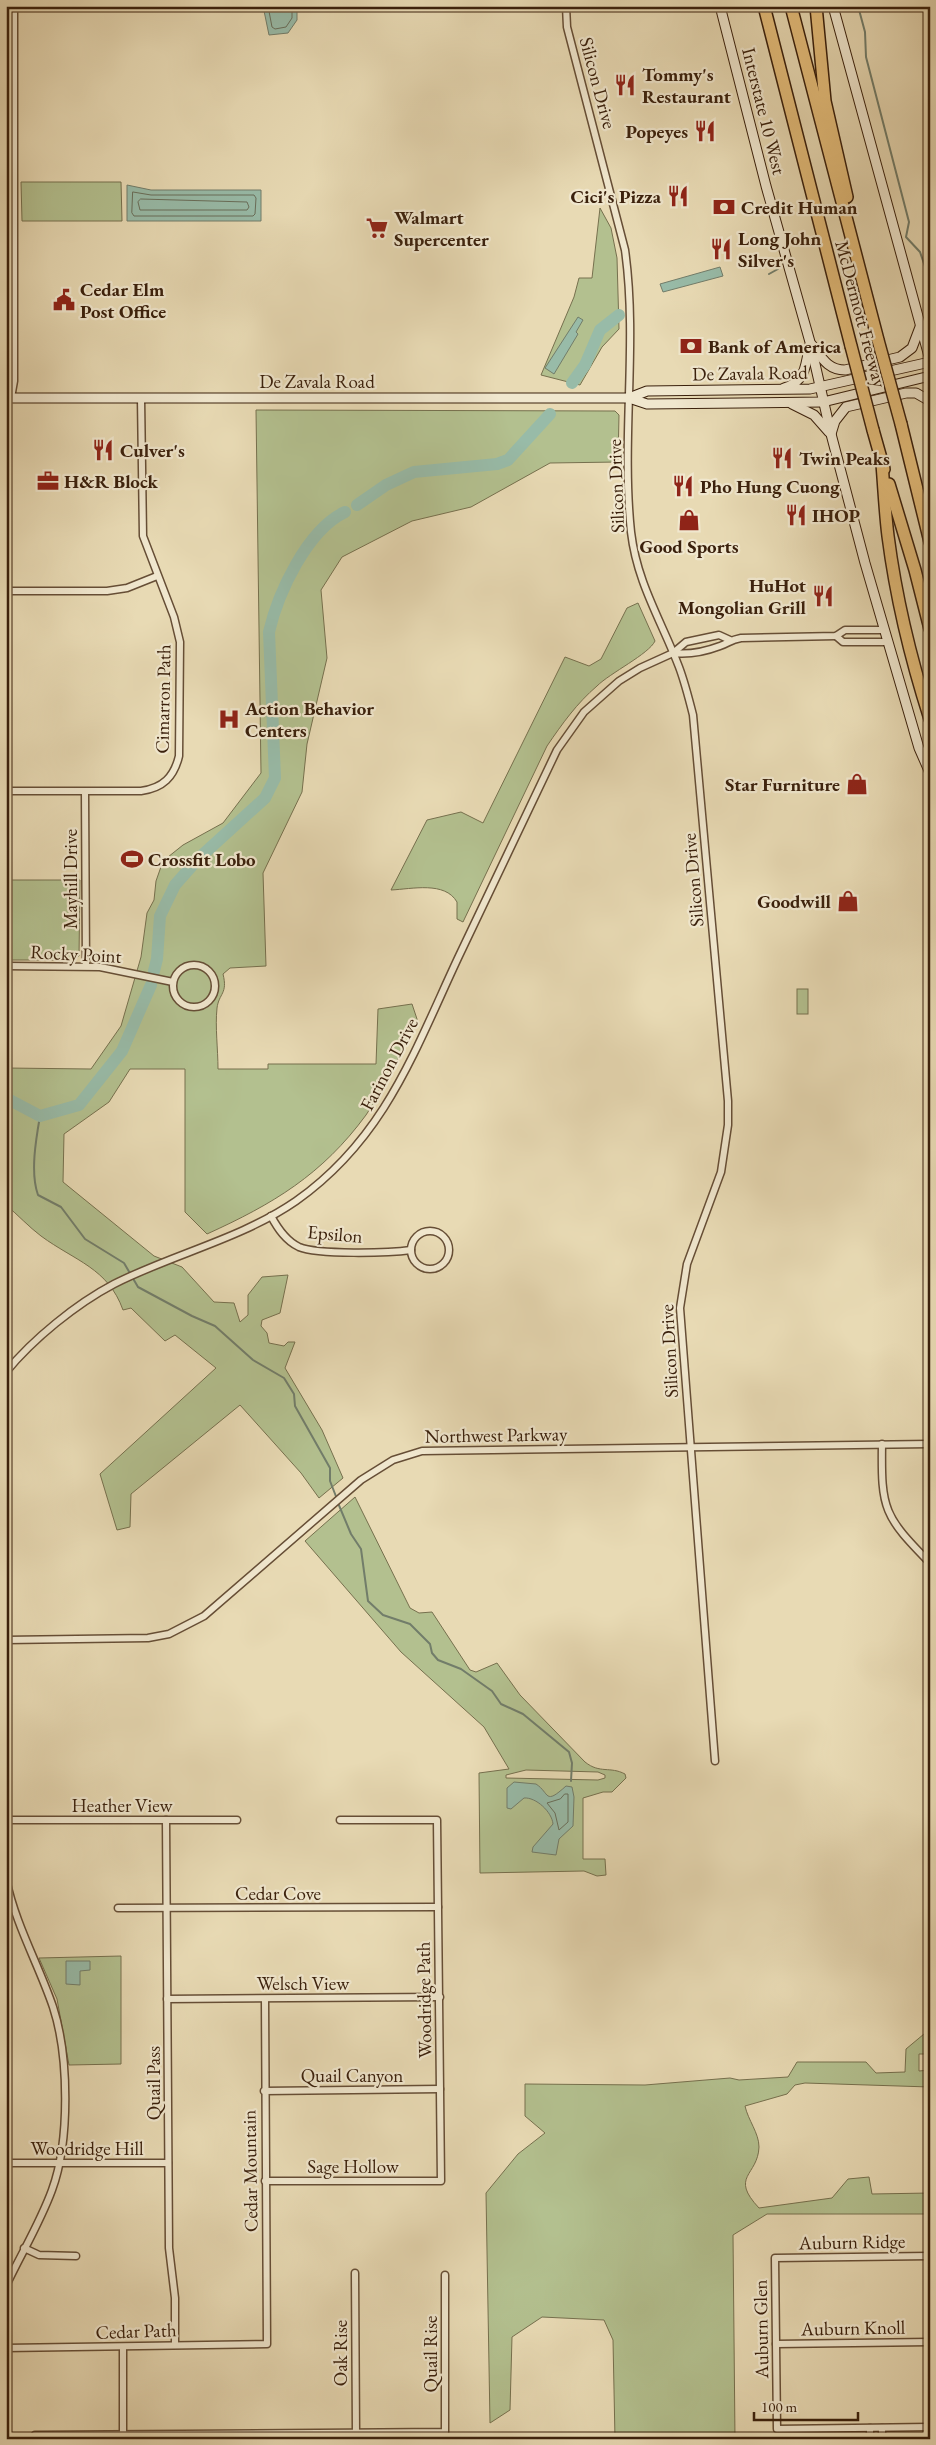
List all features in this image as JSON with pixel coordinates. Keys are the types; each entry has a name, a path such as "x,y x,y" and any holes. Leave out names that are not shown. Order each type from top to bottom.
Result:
{"highway":[{"path":"755,6 793,124"},
{"name":"McDermott Freeway","path":"764,6 882,464 915,570 930,629"},
{"name":"McDermott Freeway","path":"791,6 930,542"},
{"path":"816,6 825,101 842,170 861,278"},
{"path":"882,464 887,534 894,580 919,686 930,719"}],"main road":[{"name":"Interstate 10 West","path":"720,6 766,186 810,342 831,434 888,642 920,748 930,773"},
{"path":"833,6 930,361"},
{"path":"810,342 828,365 836,370 845,370 900,357 915,345 920,324"},
{"path":"920,324 930,335"},
{"path":"773,391 793,385 801,378 805,369 810,342"},
{"name":"De Zavala Road","path":"629,398 647,391 773,391 820,388 930,361"},
{"name":"De Zavala Road","path":"8,398 629,398 647,404 789,403 823,402 930,376"},
{"path":"831,434 835,421 846,407 906,393 916,393 930,401"},
{"path":"789,403 814,415 831,434"}],"street":[{"path":"8,398 14,381 14,6"},
{"name":"Silicon Drive","path":"566,6 567,27 625,250 629,276 629,508 633,548 639,577 673,653 686,690 696,740 728,1101 728,1125 721,1172 687,1264 680,1302 680,1330 715,1762"},
{"name":"Cimarron Path","path":"6,791 85,792 153,789 164,784 176,768 179,756 180,642 174,617 146,546 142,520 141,398"},
{"path":"6,591 108,591 127,588 157,576"},
{"name":"Farinon Drive","path":"6,1372 62,1319 114,1284 271,1216 323,1181 346,1158 390,1101 557,750 570,730 601,696 640,668 673,653 686,642 702,638 719,635 730,640 836,636 845,630 885,630"},
{"name":"Farinon Drive","path":"836,636 843,642 888,642"},
{"name":"Farinon Drive","path":"673,653 688,654 722,646 730,640"},
{"name":"Mayhill Drive","path":"85,792 86,966"},
{"name":"Rocky Point","path":"6,966 86,966 114,969 173,982"},
{"path":"198,966 211,974 214,990 205,1003 190,1006 176,997 173,982 182,968 198,966"},
{"name":"Epsilon","path":"271,1216 280,1232 291,1242 309,1250 390,1252 411,1250"},
{"path":"430,1231 444,1237 449,1251 444,1264 430,1270 416,1264 411,1250 417,1237 430,1231"},
{"path":"882,1444 881,1490 887,1511 899,1531 930,1563"},
{"name":"Northwest Parkway","path":"6,1640 129,1640 169,1634 204,1616 348,1490 386,1463 422,1451 930,1444"},
{"name":"Heather View","path":"6,1820 237,1820"},
{"name":"Quail Pass","path":"166,1820 169,2248 175,2292 175,2344"},
{"name":"Woodridge Path","path":"340,1820 437,1820 441,2181"},
{"path":"6,1879 10,1911 46,1989 58,2028 63,2064 64,2120 59,2163 44,2210 6,2286"},
{"name":"Cedar Cove","path":"118,1908 438,1907"},
{"name":"Welsch View","path":"167,1999 440,1997"},
{"name":"Cedar Mountain","path":"265,1999 264,2091 267,2344"},
{"name":"Quail Canyon","path":"264,2091 440,2089"},
{"name":"Woodridge Hill","path":"6,2163 168,2163"},
{"name":"Sage Hollow","path":"265,2182 441,2181"},
{"path":"24,2248 39,2254 76,2256"},
{"name":"Auburn Ridge","path":"775,2258 930,2256"},
{"name":"Auburn Glen","path":"775,2258 777,2429 870,2428"},
{"name":"Oak Rise","path":"355,2273 356,2433"},
{"name":"Quail Rise","path":"356,2433 445,2432 445,2275"},
{"name":"Auburn Knoll","path":"776,2344 930,2342"},
{"name":"Cedar Path","path":"6,2348 267,2344"},
{"path":"123,2347 123,2435"},
{"path":"870,2439 870,2428 930,2427"},
{"path":"882,2428 882,2439"},
{"path":"35,2435 356,2433"}],"shaded area":[{"path":"21,182 121,182 122,221 22,221"},
{"path":"600,208 611,228 617,258 619,329 602,347 580,385 541,375 574,297 579,278 592,278"},
{"path":"256,410 615,411 619,415 618,462 550,463 471,507 412,521 342,557 321,590 327,658 307,744 302,792 263,873 266,966 230,968 223,974 223,993 218,1003 216,1015 218,1069 268,1069 268,1064 376,1064 378,1009 412,1004 418,1022 373,1104 349,1136 332,1155 295,1186 254,1211 207,1234 185,1212 185,1069 130,1069 109,1102 64,1134 63,1182 154,1256 182,1267 214,1302 234,1303 240,1322 248,1315 248,1295 262,1277 288,1275 280,1313 262,1320 261,1326 267,1333 269,1343 284,1346 288,1342 295,1342 285,1368 322,1430 343,1478 319,1498 301,1473 240,1405 131,1494 130,1527 117,1530 100,1474 216,1368 175,1335 165,1341 131,1308 123,1310 109,1284 99,1275 41,1236 6,1205 6,1068 91,1069 121,1026 141,957 147,913 154,900 156,881 163,861 183,845 223,823 261,773"},
{"path":"638,603 655,641 645,652 603,681 583,699 547,746 463,922 457,919 457,902 452,895 445,891 427,888 391,890 427,820 461,812 483,823 565,657 589,666 601,659 627,608"},
{"path":"6,880 80,880 79,956 72,960 6,960"},
{"path":"797,989 808,989 808,1014 797,1014"},
{"path":"355,1497 410,1608 419,1613 432,1612 470,1670 476,1672 497,1663 520,1695 585,1762 595,1768 615,1770 625,1774 626,1778 612,1792 603,1792 583,1798 583,1859 605,1859 606,1875 597,1876 584,1871 480,1873 479,1773 509,1769 484,1727 401,1652 305,1541","holes":["526,1770 598,1772 605,1775 605,1778 598,1780 506,1778 506,1775"]},
{"path":"121,1956 121,2064 69,2065 57,1999 39,1958"},
{"path":"930,2029 930,2054 919,2054 919,2071 930,2070 930,2087 805,2083 795,2085 787,2094 745,2106 759,2142 757,2157 747,2176 746,2189 759,2208 832,2198 848,2179 869,2177 872,2194 930,2193 930,2214 767,2214 733,2235 735,2439 615,2439 613,2340 604,2320 542,2317 512,2337 510,2410 490,2423 486,2193 518,2154 545,2133 525,2116 525,2084 645,2085 730,2078 739,2080 788,2077 797,2062 866,2062 876,2073 905,2072 906,2049"}],"water":[{"path":"263,6 297,6 297,20 288,33 269,35"},
{"path":"127,185 151,190 261,190 261,221 127,221"},
{"path":"720,267 723,276 663,292 660,284"},
{"path":"578,317 583,320 576,332 578,334 554,374 545,368"},
{"path":"514,1782 536,1784 551,1797 566,1786 572,1787 574,1797 573,1826 559,1839 556,1855 532,1852 533,1847 553,1824 552,1819 543,1806 529,1798 524,1798 511,1809 507,1808 507,1788"},
{"path":"66,1961 90,1961 90,1970 80,1971 80,1985 66,1984"}],"waterway":[{"path":"858,6 865,32 866,57 909,222 906,237 920,252 930,281"},
{"path":"769,274 778,269"},
{"path":"572,383 585,365 600,330 619,315"},
{"path":"357,505 386,485 414,472 497,464 508,460 550,414"},
{"path":"154,971 157,959 160,916 175,885 198,859 265,798 275,778 269,632 273,616 287,582 307,548 318,533 345,512"},
{"path":"6,1098 40,1116 79,1105 122,1051 151,985"},
{"path":"40,1116 34,1166 34,1177 38,1195 61,1207 85,1239 124,1263 138,1287 215,1326 253,1360 284,1378 294,1394 295,1406 330,1468 330,1481 337,1499"},
{"path":"338,1503 351,1534 361,1549 368,1601 383,1615 410,1624 430,1644 432,1653 438,1660 461,1669 492,1691 501,1704 523,1714 569,1752 572,1763 571,1781"}],"place":[{"name":"Tommy's Restaurant","path":"625,85"},
{"name":"Popeyes","path":"705,131"},
{"name":"Cici's Pizza","path":"678,196"},
{"name":"Credit Human","path":"724,207"},
{"name":"Walmart Supercenter","path":"377,228"},
{"name":"Long John Silver's","path":"721,249"},
{"name":"Cedar Elm Post Office","path":"64,300"},
{"name":"Bank of America","path":"691,346"},
{"name":"Culver's","path":"103,450"},
{"name":"Twin Peaks","path":"782,458"},
{"name":"H&R Block","path":"48,481"},
{"name":"Pho Hung Cuong","path":"683,486"},
{"name":"IHOP","path":"796,515"},
{"name":"Good Sports","path":"689,520"},
{"name":"HuHot Mongolian Grill","path":"823,596"},
{"name":"Action Behavior Centers","path":"229,719"},
{"name":"Star Furniture","path":"857,784"},
{"name":"Crossfit Lobo","path":"132,859"},
{"name":"Goodwill","path":"848,901"}]}
